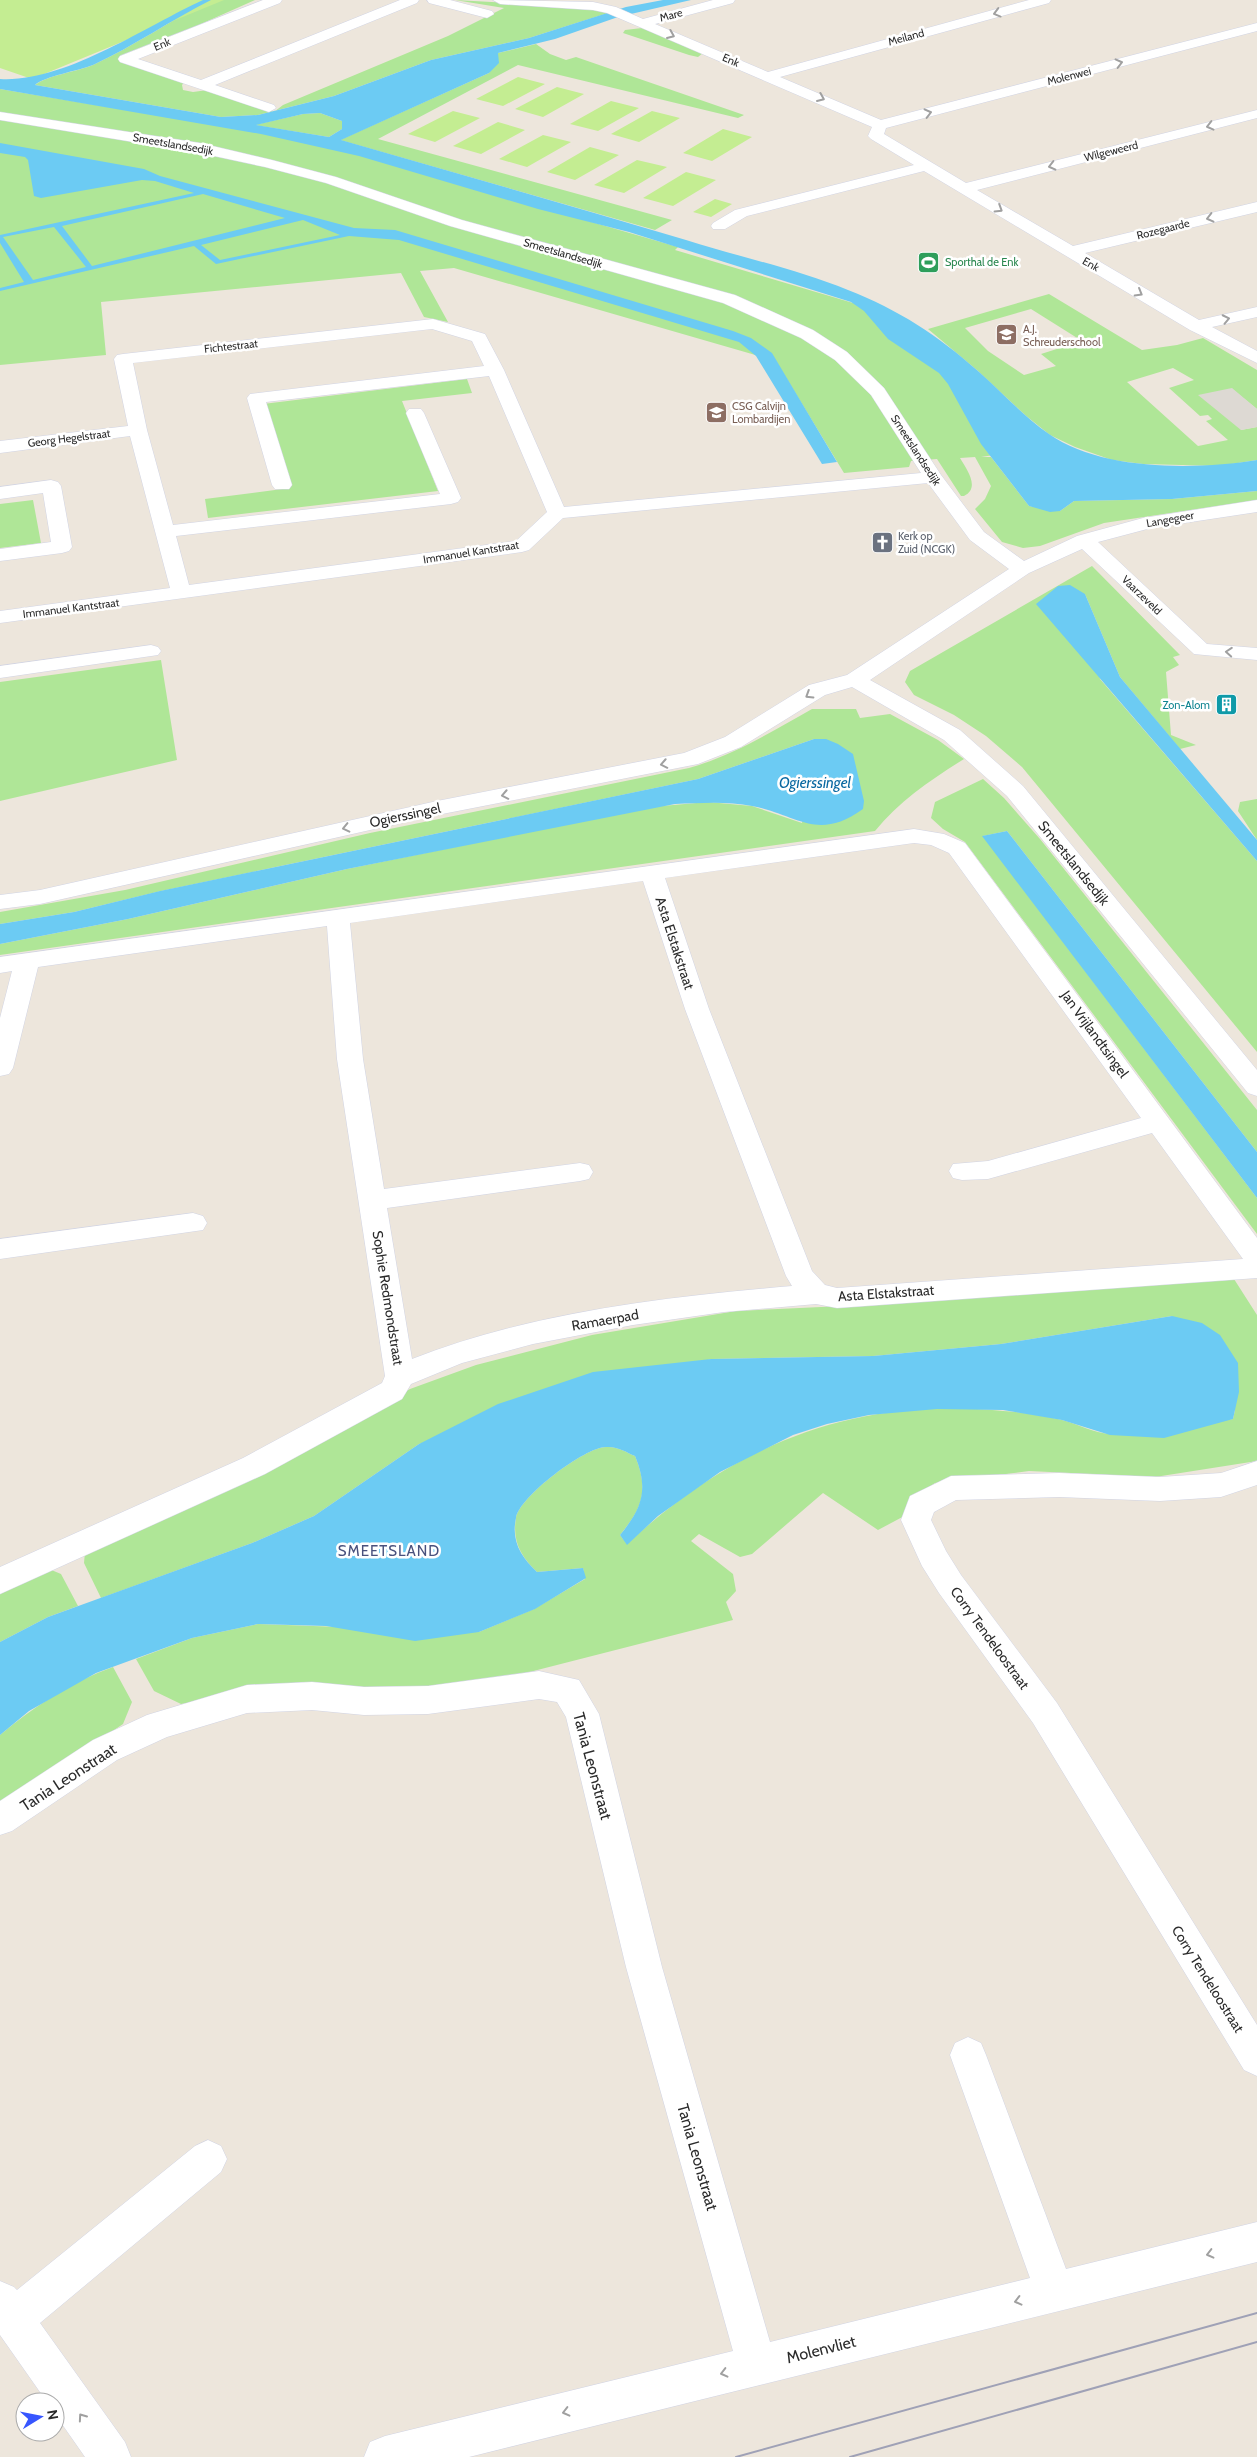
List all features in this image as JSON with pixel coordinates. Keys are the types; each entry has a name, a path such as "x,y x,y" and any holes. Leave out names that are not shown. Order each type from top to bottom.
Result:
{"street":[{"name":"Enk","path":"269,108 124,59 275,0"},
{"path":"201,85 412,0"},
{"path":"434,0 487,14"},
{"name":"Enk","path":"500,0 593,6 611,10 880,124 876,136 1196,326 1257,358"},
{"name":"Mare","path":"643,23 728,0"},
{"name":"Meiland","path":"768,76 1044,0"},
{"name":"Molenwei","path":"880,124 1257,27"},
{"name":"Wilgeweerd","path":"965,188 1257,114"},
{"name":"Smeetslandsedijk","path":"0,116 200,148 267,163 331,180 456,223 729,299 807,334 841,356 878,392 933,477 977,536 1022,569"},
{"path":"719,226 741,213 927,166"},
{"name":"Rozegaarde","path":"1070,252 1257,207"},
{"path":"1196,326 1257,312"},
{"name":"Fichtestraat","path":"181,594 138,430 123,359 433,324 479,338 495,370 557,513"},
{"path":"282,485 256,398 495,370"},
{"path":"164,532 450,498 416,413"},
{"name":"Georg Hegelstraat","path":"0,446 138,430"},
{"path":"557,513 933,477"},
{"path":"0,493 51,486 62,548 0,555"},
{"name":"Langegeer","path":"1084,540 1150,522 1257,506"},
{"name":"Immanuel Kantstraat","path":"0,617 181,594 522,546 557,513"},
{"name":"Ogierssingel","path":"0,902 40,896 437,808 690,759 734,742 817,690 856,680 1022,569 1084,540"},
{"name":"Vaarzeveld","path":"1084,540 1201,650 1257,654"},
{"path":"0,672 150,651"},
{"name":"Smeetslandsedijk","path":"856,680 952,735 987,764 1015,791 1257,1087"},
{"name":"Jan Vrijlandtsingel","path":"652,874 914,836 936,839 957,848 1257,1258"},
{"path":"0,965 652,874"},
{"name":"Asta Elstakstraat","path":"652,874 697,1009 800,1276 816,1294 837,1298 1257,1268"},
{"name":"Sophie Redmondstraat","path":"0,1581 254,1466 392,1391 400,1376 350,1059 338,919"},
{"path":"0,1068 27,961"},
{"path":"962,1171 988,1170 1159,1122"},
{"path":"373,1200 580,1172"},
{"path":"0,1249 193,1223"},
{"name":"Ramaerpad","path":"400,1376 455,1354 533,1333 715,1303 816,1294"},
{"name":"Corry Tendeloostraat","path":"1257,1473 1221,1485 1160,1489 1059,1485 951,1488 921,1505 916,1520 933,1557 950,1584 1045,1713 1257,2058"},
{"name":"Tania Leonstraat","path":"0,1820 105,1750 159,1725 247,1699 312,1696 364,1701 428,1700 539,1685 567,1690 582,1714 644,1967 757,2364"},
{"path":"968,2055 1056,2292"},
{"path":"110,2457 6,2310 208,2159"},
{"name":"Molenvliet","path":"385,2457 1257,2242"}],"green space":[{"path":"0,0 224,0 32,79 0,68"},
{"path":"211,0 255,0 120,60 185,81 182,85 183,90 193,92 215,89 272,111 258,115 221,117 35,85 47,79 93,65"},
{"path":"455,0 583,7 608,13 529,38 431,60 334,96 276,111 283,105 448,36 504,8"},
{"path":"642,28 703,53 698,57 689,55 623,33 625,30"},
{"path":"536,44 550,54 566,60 576,57 744,115 738,118 518,65 378,139 672,220 655,230 340,140 489,73 498,53"},
{"path":"518,77 545,84 503,106 476,99"},
{"path":"557,87 584,94 543,117 515,109"},
{"path":"0,89 312,141 678,247 675,250 870,308 931,351 994,455 981,457 991,457 1029,506 1060,511 1074,501 1172,499 1257,491 1257,500 1104,523 1040,546 1023,548 1002,542 975,509 985,499 991,486 975,457 960,458 972,483 969,492 964,496 961,496 937,459 911,461 909,467 844,473 776,361 454,268 420,271 448,322 424,317 401,273 101,302 106,355 0,365"},
{"path":"611,101 639,108 598,131 570,124"},
{"path":"453,111 480,118 435,142 408,134"},
{"path":"652,111 680,118 639,142 611,134"},
{"path":"320,113 342,121 342,129 329,137 254,125 303,114"},
{"path":"498,122 525,130 481,154 453,146"},
{"path":"723,129 752,137 712,161 683,153"},
{"path":"543,135 571,142 527,167 499,159"},
{"path":"590,147 619,155 575,180 547,172"},
{"path":"637,160 667,167 624,193 594,185"},
{"path":"686,172 716,180 673,206 643,198"},
{"path":"715,199 732,204 711,217 693,212"},
{"path":"1049,294 1142,350 1177,345 1203,338 1257,370 1257,409 1232,389 1241,430 1257,427 1257,460 1219,466 1143,464 1112,460 1075,447 1050,435 1025,415 978,371 928,329","holes":["1031,309 1082,341 1041,354 1056,366 1024,375 988,351 965,328","1173,368 1194,380 1169,388 1200,416 1208,415 1212,419 1206,421 1228,440 1198,446 1127,382"]},
{"path":"467,379 472,393 402,401 438,491 208,518 205,499 290,488 263,404"},
{"path":"33,500 41,543 0,548 0,504"},
{"path":"1092,566 1180,655 1173,657 1179,665 1166,672 1171,735 1196,745 1180,749 1120,677 1085,594 1100,679 1257,861 1257,1052 1022,767 986,736 954,715 914,695 905,682 910,671"},
{"path":"161,660 177,760 0,801 0,682"},
{"path":"812,709 856,709 860,718 890,714 938,740 964,759 905,800 875,831 0,955 0,944 128,919 347,869 650,807 708,802 752,806 802,823 814,739 698,779 161,891 74,912 0,924 0,912 125,890 370,833 689,768 737,750"},
{"path":"983,779 1004,798 1040,839 1257,1110 1257,1152 1007,831 983,836 1257,1198 1257,1234 965,842 943,829 931,818 935,802"},
{"path":"1257,799 1257,840 1238,811 1240,802"},
{"path":"1234,1279 1257,1315 1257,1461 1155,1477 1029,1471 935,1483 914,1497 908,1514 878,1530 823,1493 752,1554 740,1557 699,1534 691,1541 733,1574 736,1591 726,1602 733,1620 498,1680 440,1689 296,1685 181,1704 154,1691 136,1659 192,1638 258,1624 479,1632 534,1609 585,1579 583,1568 537,1572 526,1560 519,1548 515,1534 516,1518 528,1498 540,1486 569,1464 596,1449 610,1447 625,1451 635,1456 639,1468 642,1489 639,1507 620,1535 627,1544 668,1509 710,1479 754,1454 800,1434 847,1420 897,1411 949,1408 1032,1414 1062,1420 1098,1432 1122,1434 1233,1419 1235,1410 1172,1316 1001,1344 873,1356 711,1359 419,1444 314,1516 252,1543 101,1598 84,1563 85,1552 346,1425 410,1389 476,1365 592,1335 736,1311 886,1304"},
{"path":"49,1569 61,1574 78,1606 48,1617 0,1642 0,1590"},
{"path":"113,1667 132,1702 123,1724 0,1807 0,1735 53,1696 82,1680"}],"shaded area":[{"path":"1232,388 1257,409 1257,427 1241,430 1198,395"}],"water":[{"path":"203,0 211,0 93,65 46,79 35,85 221,117 258,115 334,96 431,60 529,38 626,7 663,0 691,0 618,17 555,39 498,53 499,63 489,73 341,140 788,269 848,290 884,306 917,324 978,371 1039,427 1070,446 1095,455 1150,465 1206,465 1257,460 1257,491 1172,499 1074,501 1060,511 1050,512 1029,506 981,444 948,384 939,373 888,339 864,311 851,302 629,232 538,209 359,156 261,134 0,89 0,79 25,78 77,63","holes":["320,113 342,121 342,129 329,137 256,125 303,114"]},
{"path":"0,143 144,169 160,176 354,228 395,230 733,331 751,338 772,353 837,462 822,464 756,356 739,342 399,240 349,236 216,264 194,246 0,291 0,288 24,282 0,243 0,235 194,193 155,181 142,180 41,198 34,196 28,160 25,157 0,153","holes":["203,194 285,218 92,266 62,226","303,220 340,235 220,260 201,245","54,227 86,267 33,280 3,237"]},
{"path":"1070,585 1085,594 1120,677 1257,840 1257,861 1036,604 1058,586"},
{"name":"Ogierssingel","path":"814,739 826,739 853,754 864,801 863,809 847,819 833,824 820,825 808,823 743,804 675,804 347,869 128,919 0,944 0,924 74,912 160,891 698,779"},
{"path":"1007,831 1257,1152 1257,1198 982,836"},
{"path":"1172,1316 1202,1323 1220,1335 1238,1363 1239,1392 1233,1419 1164,1438 1110,1435 1062,1420 1003,1410 937,1409 869,1415 827,1424 793,1435 720,1472 658,1516 627,1545 620,1535 634,1516 641,1498 642,1479 639,1468 635,1456 625,1451 610,1447 596,1449 569,1464 540,1486 528,1498 516,1518 516,1541 526,1560 537,1572 583,1568 586,1578 535,1609 479,1632 415,1641 326,1626 258,1624 192,1638 96,1673 29,1711 0,1735 0,1642 48,1617 252,1543 314,1516 419,1444 498,1404 593,1372 711,1359 873,1356 1001,1344"}],"tram line":[{"path":"736,2457 1257,2313"},
{"path":"850,2457 1257,2342"}],"place":[{"name":"Sporthal de Enk","path":"929,262"},
{"name":"A.J. Schreuderschool","path":"1007,335"},
{"name":"CSG Calvijn Lombardijen","path":"716,412"},
{"name":"Kerk op Zuid (NCGK)","path":"882,542"},
{"name":"Zon-Alom","path":"1226,705"}],"district":[{"name":"SMEETSLAND","path":"389,1551"}]}
